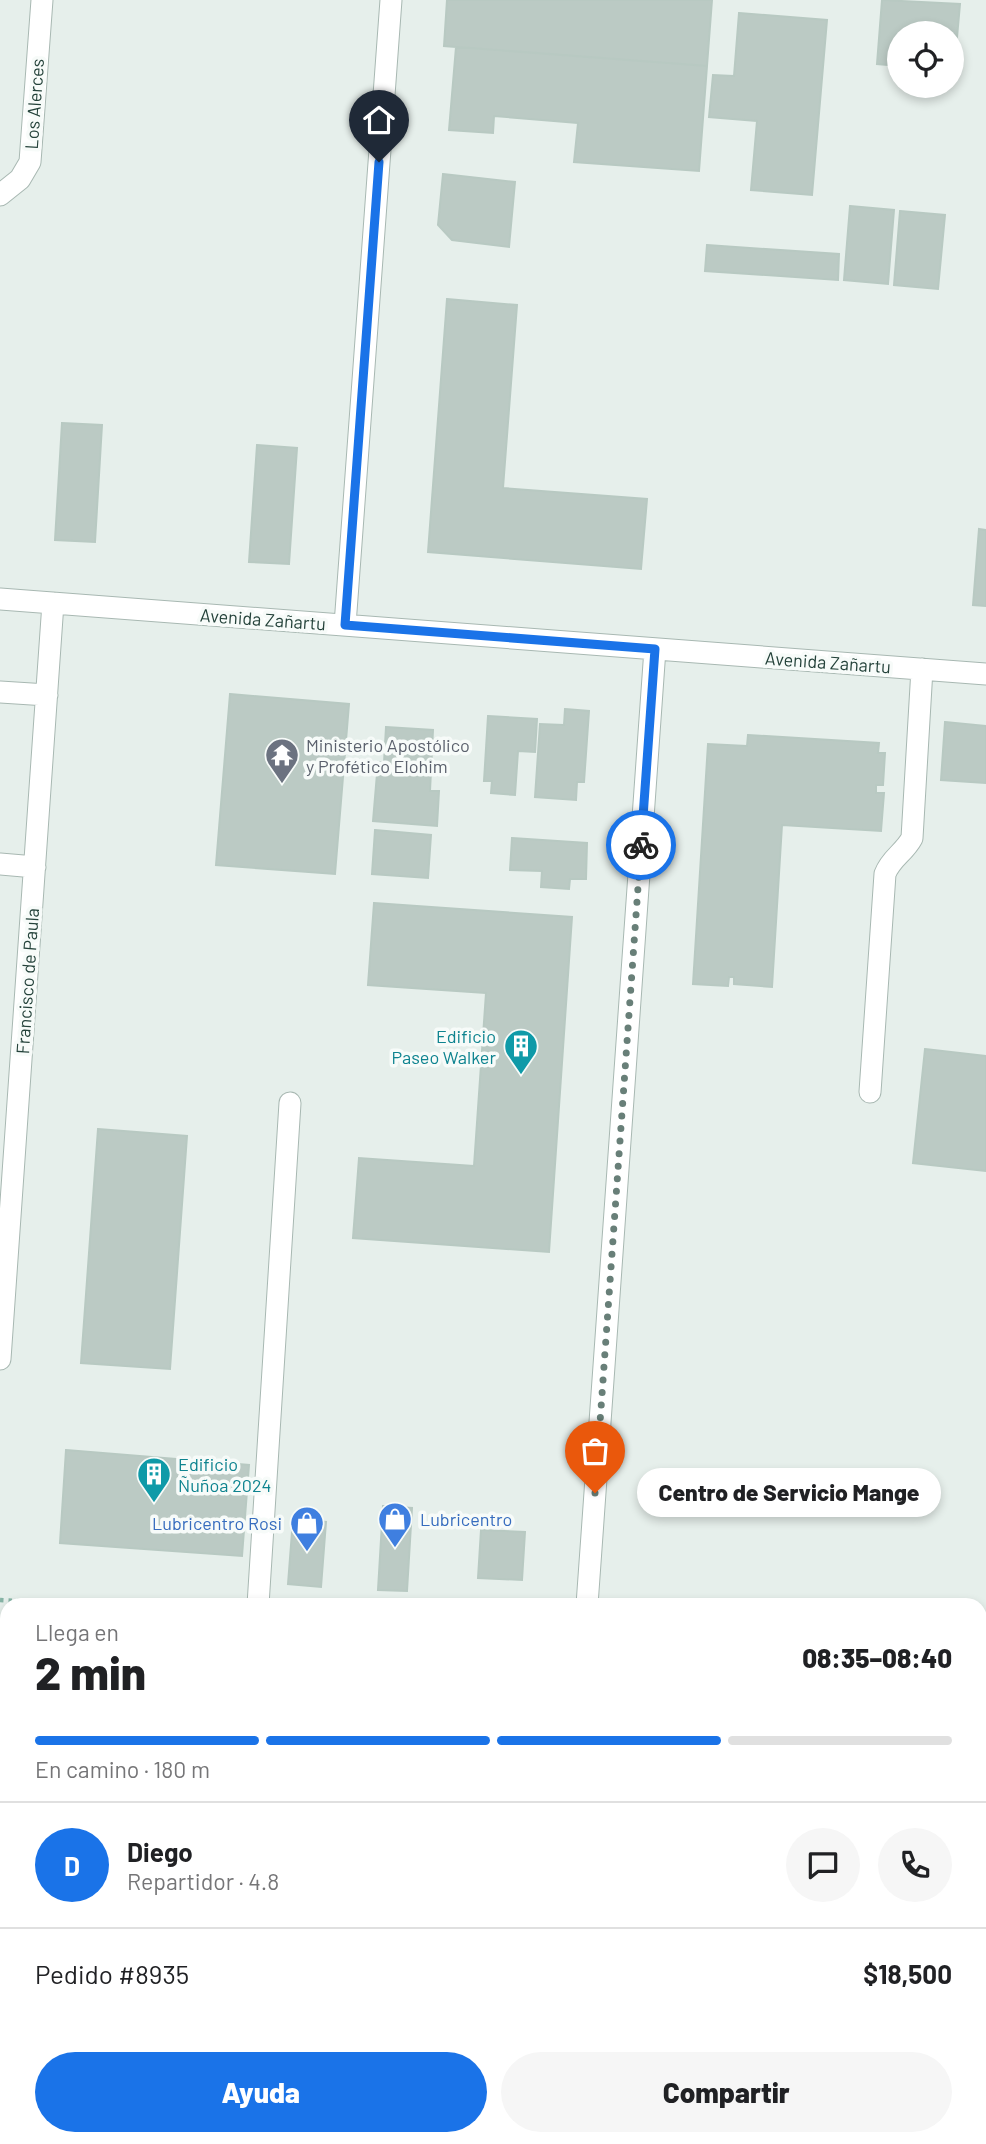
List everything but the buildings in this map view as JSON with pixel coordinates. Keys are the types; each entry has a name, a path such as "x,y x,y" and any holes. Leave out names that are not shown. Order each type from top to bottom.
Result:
{"street":[{"name":"Los Alerces","path":"0,195 20,178 30,162 42,0"},
{"path":"345,625 391,0"},
{"name":"Avenida Zañartu","path":"0,599 986,674"},
{"name":"Francisco de Paula","path":"0,1359 53,603"},
{"path":"587,1598 655,649"},
{"path":"870,1092 885,874 895,857 903,852 912,838 922,669"},
{"path":"0,692 47,695"},
{"path":"0,864 35,867"},
{"path":"258,1598 290,1103"}],"way so far":[{"path":"595,1493 641,845"}],"place":[{"name":"Ministerio Apostólico y Profético Elohim","path":"282,785"},
{"name":"Edificio Paseo Walker","path":"521,1076"},
{"name":"Centro de Servicio Mange","path":"595,1493"},
{"name":"Edificio Ñuñoa 2024","path":"154,1504"},
{"name":"Lubricentro","path":"395,1549"},
{"name":"Lubricentro Rosi","path":"307,1553"}],"route":[{"path":"379,162 345,625 655,649 641,845"}]}
